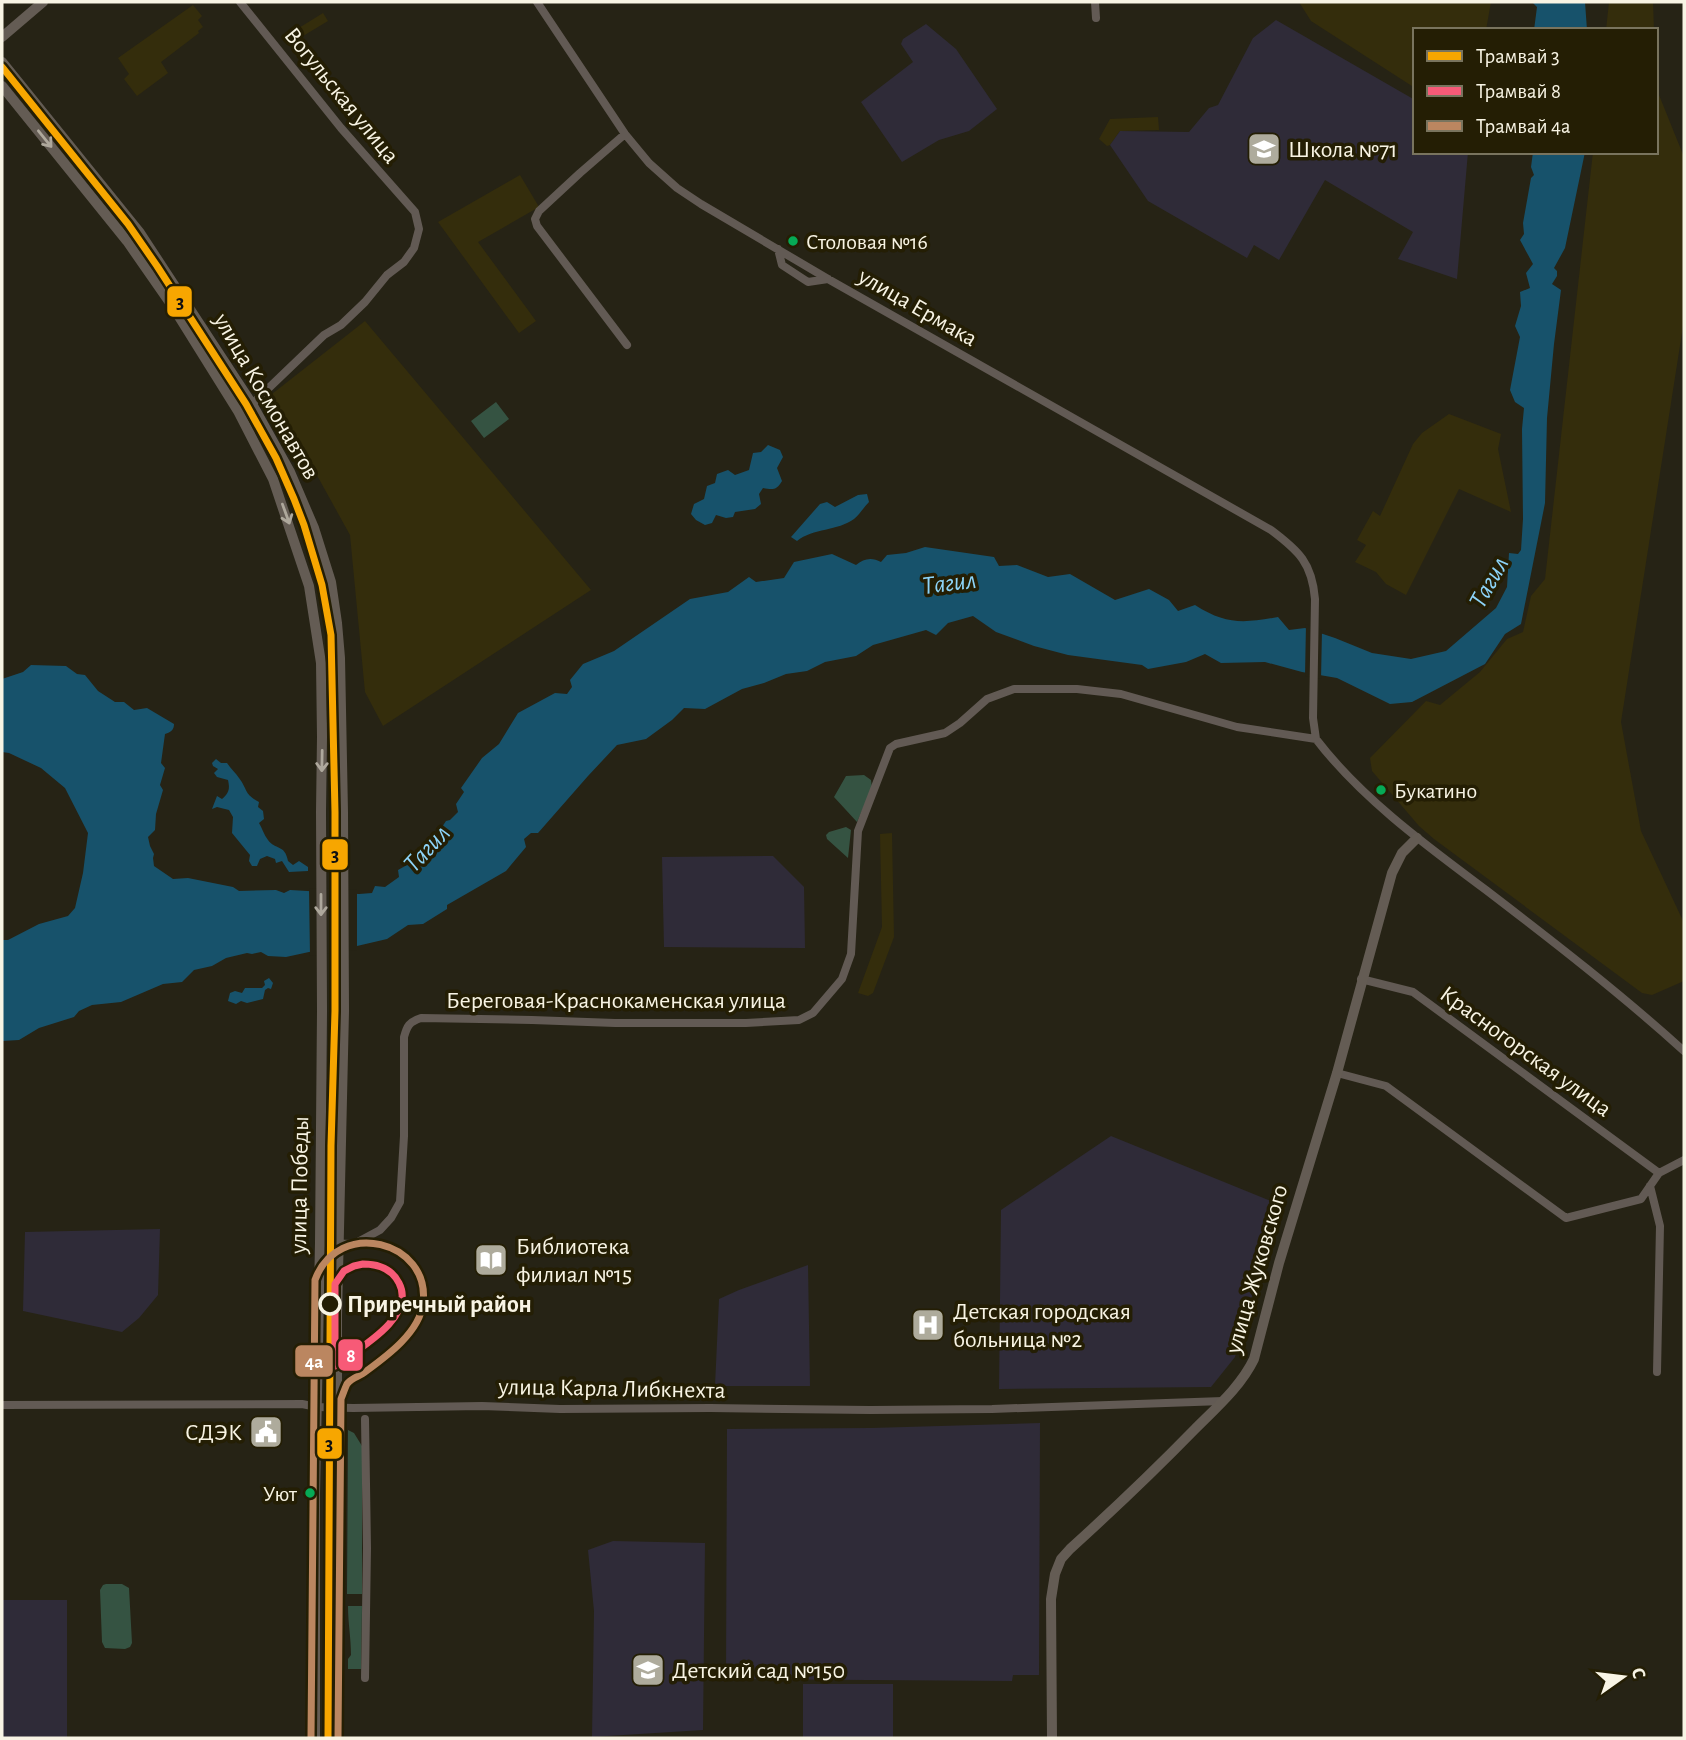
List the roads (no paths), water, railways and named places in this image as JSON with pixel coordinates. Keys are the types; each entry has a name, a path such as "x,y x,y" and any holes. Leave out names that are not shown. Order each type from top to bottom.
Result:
{"main road":[{"path":"2,37 43,2"},
{"name":"улица Космонавтов","path":"2,62 140,233 252,404 290,472 314,528 331,582 340,658 344,1011"},
{"name":"улица Космонавтов","path":"2,86 127,241 175,310 238,411 273,479 309,586 321,663 322,1011"},
{"name":"улица Жуковского","path":"1052,1738 1051,1599 1055,1574 1061,1559 1152,1474 1223,1401 1247,1373 1254,1359 1392,873 1402,853 1417,838"},
{"name":"улица Победы","path":"315,1738 315,1494 322,1011"},
{"name":"улица Победы","path":"332,1738 332,1596 344,1011"}],"street":[{"name":"Вогульская улица","path":"240,2 341,128 415,212 419,229 414,248 404,262 387,275 365,303 341,325 324,335 252,404"},
{"name":"улица Ермака","path":"537,2 625,134 649,163 677,188 828,279 1271,530 1292,546 1307,565 1314,581 1313,704 1316,739"},
{"path":"1095,2 1096,18"},
{"path":"625,134 539,211 536,219 537,226 626,345"},
{"path":"238,411 252,404"},
{"name":"Береговая-Краснокаменская улица","path":"339,1244 354,1244 380,1230 400,1202 404,1136 404,1037 406,1027 411,1021 421,1018 746,1023 799,1020 813,1013 842,979 851,954 858,831 890,748 896,744 945,733 987,699 1014,689 1077,689 1121,694 1237,727 1316,739"},
{"path":"1316,739 1354,781 1417,838 1585,966 1684,1051"},
{"name":"Красногорская улица","path":"1361,979 1413,992 1659,1173"},
{"path":"1337,1073 1386,1087 1566,1218 1641,1199 1659,1173 1684,1160"},
{"path":"1650,1186 1660,1226 1657,1372"},
{"path":"320,1243 339,1244"},
{"name":"улица Карла Либкнехта","path":"2,1405 302,1404 337,1407 870,1410 992,1409 1223,1401"},
{"path":"365,1419 365,1678"}],"water":[{"path":"1532,2 1585,2 1587,28 1534,28 1537,7"},
{"name":"Тагил","path":"1533,154 1585,154 1565,248 1554,268 1557,276 1552,284 1561,290 1547,418 1545,503 1521,624 1505,634 1485,664 1412,702 1390,704 1337,678 1265,662 1221,663 1205,654 1186,662 1148,669 1142,665 1068,655 996,632 973,616 948,623 936,635 926,630 873,645 856,656 825,662 807,671 786,674 742,689 705,709 684,708 646,739 617,745 538,833 531,833 524,839 526,847 506,871 447,905 447,909 423,924 408,925 387,939 357,946 286,957 268,956 261,952 226,958 212,966 194,970 182,982 163,984 121,1002 92,1005 79,1011 74,1017 39,1028 19,1040 2,1041 2,940 8,940 39,924 68,916 75,908 88,833 65,788 41,768 2,752 2,679 23,672 31,665 66,666 77,674 85,675 98,691 115,702 124,702 134,710 147,708 174,724 172,730 165,734 161,763 165,768 160,785 163,790 156,814 155,830 148,837 154,854 154,866 173,879 188,878 233,887 239,891 276,890 284,893 290,890 359,894 372,893 375,886 385,887 399,877 398,870 407,865 415,868 421,865 423,859 419,857 444,835 442,827 458,812 456,804 464,792 461,788 482,758 499,744 518,713 555,693 567,694 572,687 570,680 583,664 614,651 690,599 728,592 749,577 756,582 784,578 794,562 832,554 856,565 868,559 881,562 887,555 925,547 994,557 999,566 1017,565 1048,577 1070,574 1115,600 1149,589 1169,600 1178,611 1195,605 1216,616 1235,621 1278,617 1289,630 1305,628 1372,653 1411,659 1446,651 1496,608 1507,587 1509,553 1518,554 1521,550 1524,408 1515,402 1510,390 1520,337 1515,326 1521,306 1520,292 1530,288 1526,273 1533,264 1520,240 1524,234 1523,223 1531,178 1534,175 1531,167"},
{"path":"768,445 780,450 783,457 777,468 782,481 776,488 763,488 759,494 761,504 755,509 735,512 733,517 716,515 712,523 705,525 696,520 691,514 694,504 704,499 707,486 715,483 717,474 728,470 735,475 749,470 753,453 761,452"},
{"path":"867,494 869,502 848,523 810,534 797,541 791,537 820,504 827,502 835,507 858,495"},
{"path":"216,759 227,763 248,794 259,802 258,807 263,811 264,819 259,823 268,840 285,852 288,861 293,865 299,861 308,867 308,871 289,872 282,861 276,863 275,859 267,856 260,859 257,866 252,866 250,855 232,833 233,817 229,810 217,807 212,809 217,796 222,799 229,788 228,780 217,777 214,773 218,769 212,763"},
{"path":"269,978 273,983 271,989 265,990 263,999 236,1004 228,1001 230,993 242,993 245,988 262,988 264,981"}],"tram line":[{"name":"3","path":"2,67 128,224 246,404 276,458 294,499 322,585 331,635 335,812 328,1738"},
{"name":"4а","path":"311,1738 315,1280 327,1260 343,1248 361,1243 381,1245 398,1252 413,1264 422,1282 423,1303 421,1314 409,1333 383,1359 349,1382 341,1399 338,1738"},
{"name":"8","path":"363,1264 384,1268 393,1274 399,1283 402,1296 400,1308 382,1332 335,1366 335,1284 344,1271 363,1264"}],"place":[{"name":"Школа №71","path":"1264,149"},
{"name":"Столовая №16","path":"793,241"},
{"name":"Букатино","path":"1381,790"},
{"name":"Библиотека филиал №15","path":"491,1260"},
{"name":"Приречный район","path":"330,1304"},
{"name":"Детская городская больница №2","path":"928,1325"},
{"name":"СДЭК","path":"266,1432"},
{"name":"Уют","path":"310,1493"},
{"name":"Детский сад №150","path":"648,1670"}]}
